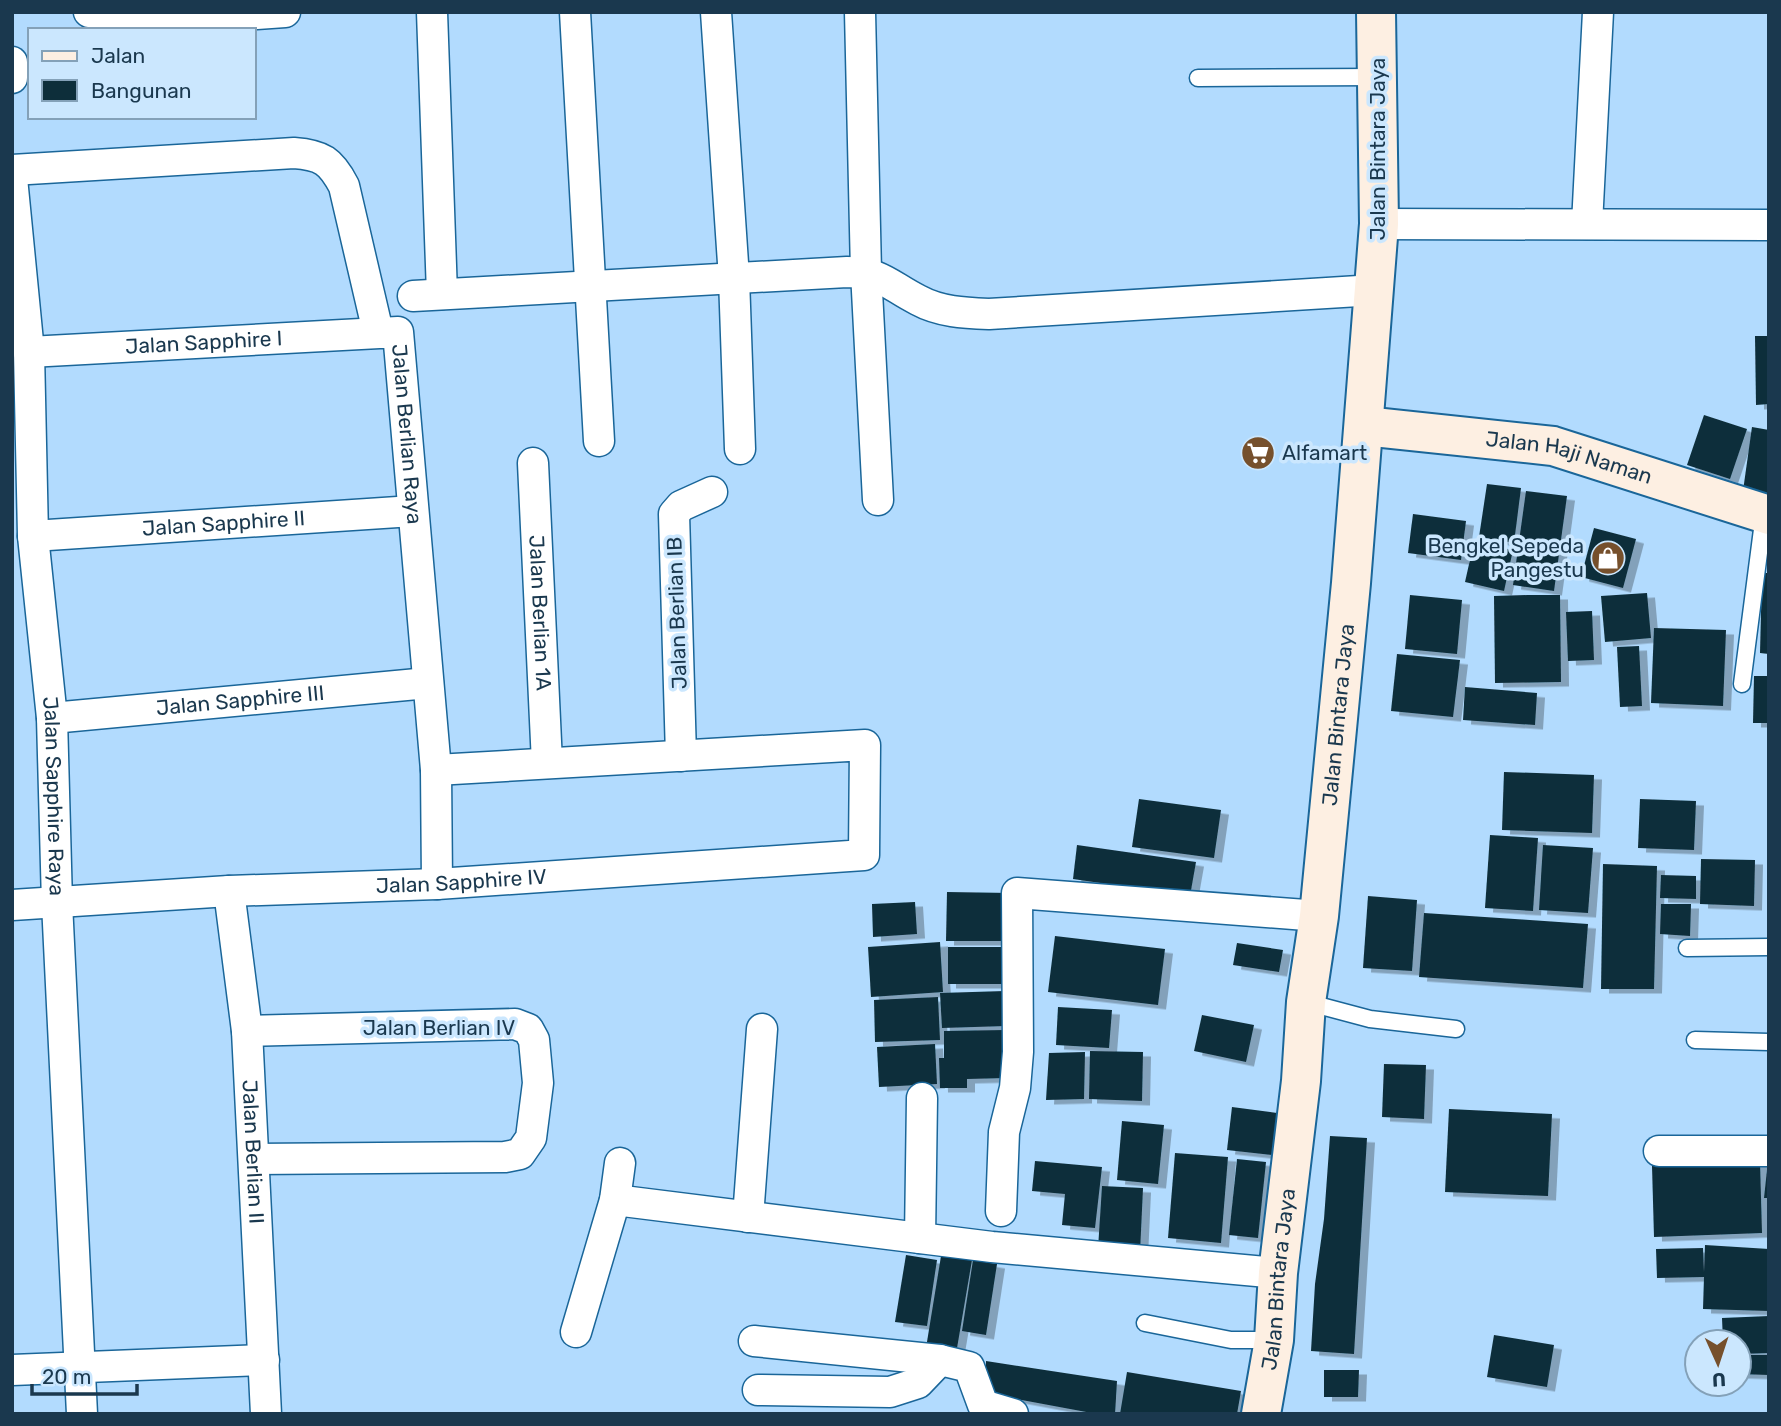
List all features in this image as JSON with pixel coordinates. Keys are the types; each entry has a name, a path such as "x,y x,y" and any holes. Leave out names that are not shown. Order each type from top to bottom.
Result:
{"street":[{"path":"89,12 189,19 285,12"},
{"path":"432,12 427,295 866,272 880,276 919,300 941,309 989,314 1376,290"},
{"path":"575,12 599,441"},
{"path":"716,12 734,278 740,449"},
{"path":"860,12 866,272 878,500"},
{"name":"Jalan Bintara Jaya","path":"1261,1414 1274,1340 1278,1273 1301,1081 1306,1002 1319,916 1352,583 1380,224 1376,12"},
{"path":"1587,225 1598,12"},
{"path":"12,64 12,78"},
{"name":"Jalan Berlian Raya","path":"12,170 294,153 310,154 323,159 335,169 344,186 378,332 398,332 436,770 437,884"},
{"name":"Jalan Sapphire Raya","path":"12,178 29,352 33,536 52,718 57,903 82,1414"},
{"path":"1380,224 1769,225"},
{"name":"Jalan Sapphire I","path":"29,352 378,332"},
{"name":"Jalan Haji Naman","path":"1364,426 1553,446 1766,514"},
{"name":"Jalan Berlian 1A","path":"533,463 547,763"},
{"name":"Jalan Berlian IB","path":"681,755 674,514 681,506 712,492"},
{"name":"Jalan Sapphire II","path":"33,536 413,511"},
{"name":"Jalan Sapphire III","path":"52,718 428,683"},
{"name":"Jalan Sapphire IV","path":"12,905 229,891 437,884 864,855 865,745 681,755"},
{"path":"436,770 681,755"},
{"name":"Jalan Berlian II","path":"229,891 247,1031 266,1414"},
{"path":"1001,1211 1004,1132 1015,1088 1018,1052 1017,893 1319,916"},
{"name":"Jalan Berlian IV","path":"247,1031 515,1024 528,1029 534,1040 538,1083 531,1138 520,1154 505,1157 254,1159"},
{"path":"748,1217 762,1029"},
{"path":"920,1238 922,1098"},
{"path":"1659,1151 1769,1151"},
{"path":"576,1332 615,1200 620,1163"},
{"path":"615,1200 1020,1250 1278,1273"},
{"path":"754,1341 940,1360 969,1367 983,1405 1013,1414"},
{"path":"12,1370 264,1360"},
{"path":"758,1390 844,1402 918,1383 940,1360"}],"lane":[{"path":"1198,78 1378,77"},
{"path":"1742,684 1766,514"},
{"path":"1687,948 1769,947"},
{"path":"1306,1002 1370,1019 1456,1029"},
{"path":"1695,1040 1769,1042"},
{"path":"1145,1323 1231,1340 1274,1340"}],"building":[{"path":"1755,336 1769,336 1769,404 1756,405"},
{"path":"1704,415 1747,429 1730,479 1687,465"},
{"path":"1752,427 1769,430 1769,509 1741,505"},
{"path":"1487,484 1521,488 1514,543 1479,537"},
{"path":"1526,491 1567,496 1554,591 1513,585"},
{"path":"1413,514 1466,521 1461,560 1408,553"},
{"name":"Bengkel Sepeda Pangestu","path":"1594,528 1636,539 1623,588 1581,577"},
{"path":"1474,542 1513,550 1504,591 1465,582"},
{"path":"1762,573 1769,573 1769,654 1760,653"},
{"path":"1647,593 1651,638 1605,642 1601,596"},
{"path":"1410,595 1462,600 1457,654 1405,649"},
{"path":"1560,595 1561,682 1495,683 1494,596"},
{"path":"1592,611 1594,660 1568,661 1566,612"},
{"path":"1654,628 1726,630 1723,706 1651,703"},
{"path":"1639,646 1642,706 1620,707 1617,647"},
{"path":"1397,654 1460,660 1453,717 1391,711"},
{"path":"1754,676 1769,676 1769,723 1753,723"},
{"path":"1465,687 1537,693 1535,725 1463,720"},
{"path":"1504,772 1594,775 1592,833 1502,830"},
{"path":"1139,799 1221,810 1214,858 1132,847"},
{"path":"1640,799 1696,801 1694,850 1638,848"},
{"path":"1490,835 1538,838 1533,911 1485,908"},
{"path":"1077,845 1196,862 1190,896 1073,879"},
{"path":"1543,845 1593,848 1588,913 1539,910"},
{"path":"1701,859 1755,860 1754,906 1700,904"},
{"path":"1603,864 1657,866 1654,989 1601,989"},
{"path":"1661,875 1696,876 1696,899 1660,898"},
{"path":"947,892 1011,893 1011,941 946,941"},
{"path":"1368,896 1417,900 1412,971 1363,968"},
{"path":"915,902 917,934 873,937 872,904"},
{"path":"1661,904 1691,904 1690,936 1660,934"},
{"path":"1424,913 1588,924 1583,988 1419,977"},
{"path":"1055,936 1165,949 1158,1005 1048,992"},
{"path":"940,942 943,992 871,997 868,947"},
{"path":"1237,943 1283,950 1279,972 1233,965"},
{"path":"948,947 1007,947 1007,984 948,984"},
{"path":"1005,991 1006,1026 942,1028 940,993"},
{"path":"938,997 940,1040 875,1042 874,1000"},
{"path":"1058,1007 1112,1010 1109,1048 1056,1045"},
{"path":"1202,1015 1254,1025 1246,1062 1194,1051"},
{"path":"1005,1030 1006,1078 967,1079 967,1088 940,1088 939,1058 944,1058 944,1031"},
{"path":"935,1044 937,1084 879,1087 877,1047"},
{"path":"1090,1051 1143,1052 1142,1101 1089,1099"},
{"path":"1085,1052 1084,1099 1046,1100 1049,1053"},
{"path":"1384,1064 1426,1065 1424,1119 1382,1117"},
{"path":"1232,1107 1277,1113 1273,1155 1227,1150"},
{"path":"1449,1109 1552,1114 1548,1196 1445,1192"},
{"path":"1122,1121 1164,1125 1158,1184 1117,1180"},
{"path":"1330,1136 1367,1138 1354,1354 1311,1351"},
{"path":"1175,1153 1228,1157 1221,1243 1168,1238"},
{"path":"1237,1159 1266,1162 1258,1238 1229,1235"},
{"path":"1035,1161 1102,1167 1095,1228 1062,1225 1065,1194 1032,1191"},
{"path":"1760,1162 1762,1233 1654,1237 1652,1166"},
{"path":"1767,1170 1769,1198 1764,1198"},
{"path":"1102,1186 1143,1188 1140,1252 1098,1249"},
{"path":"1705,1245 1769,1249 1769,1311 1703,1309 1704,1277 1657,1278 1656,1249 1703,1248 1704,1272"},
{"path":"942,1250 973,1254 956,1354 926,1348"},
{"path":"906,1255 937,1260 927,1326 895,1322"},
{"path":"973,1260 997,1264 986,1335 962,1331"},
{"path":"1769,1316 1769,1353 1753,1354 1753,1328 1722,1328 1722,1318"},
{"path":"1494,1335 1554,1345 1547,1387 1487,1377"},
{"path":"1753,1355 1769,1355 1769,1375 1753,1374"},
{"path":"986,1361 1117,1381 1115,1414 1097,1414 985,1393"},
{"path":"1324,1370 1359,1370 1358,1397 1324,1397"},
{"path":"1127,1372 1241,1391 1237,1414 1120,1414"}],"place":[{"name":"Alfamart","path":"1258,453"},
{"name":"Bengkel Sepeda Pangestu","path":"1608,558"}]}
